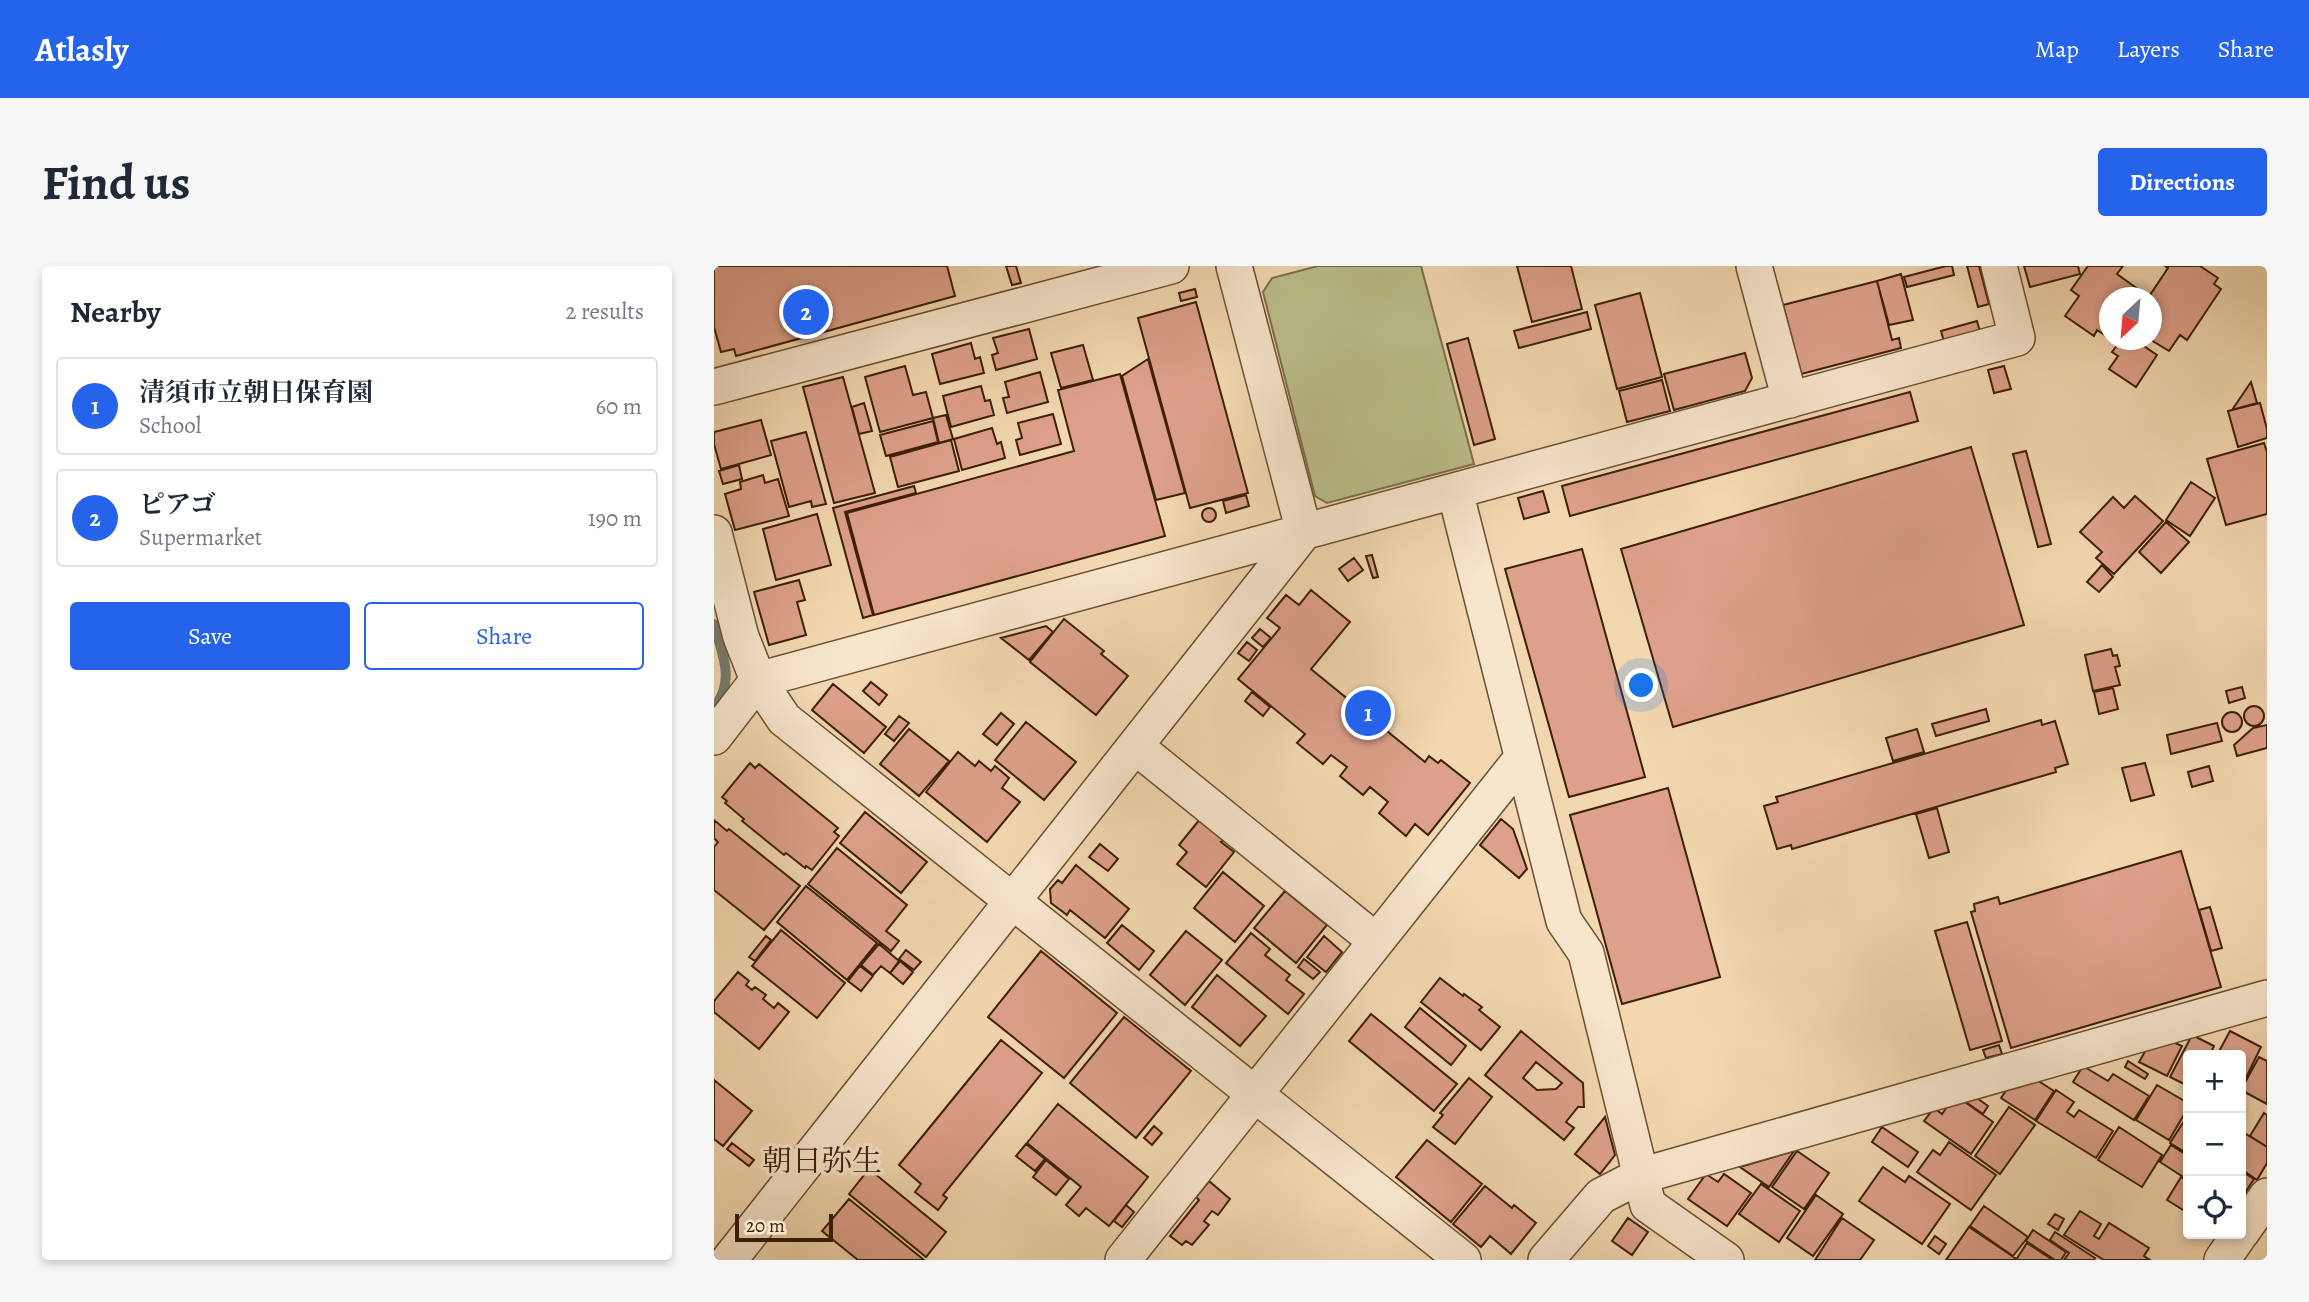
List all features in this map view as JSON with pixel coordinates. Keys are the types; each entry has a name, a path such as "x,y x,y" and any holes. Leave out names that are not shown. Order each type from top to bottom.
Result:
{"street":[{"path":"714,387 1171,266"},
{"path":"1234,266 1304,532"},
{"path":"1754,266 1790,400"},
{"path":"714,737 758,680 2017,338 1999,266"},
{"path":"1454,491 1564,921 1586,953 1648,1205 1726,1260"},
{"path":"729,1260 1304,532"},
{"path":"714,533 741,637 758,680 784,719 1463,1260"},
{"path":"1135,746 1376,941"},
{"path":"1123,1260 1521,758"},
{"path":"1546,1260 1601,1196 1640,1175 2267,998"},
{"path":"2246,1226 2267,1196"},
{"path":"2222,1260 2237,1239"}],"green space":[{"path":"1318,266 1421,266 1474,464 1327,503 1315,496 1263,292 1272,278"}],"building":[{"path":"714,266 947,266 955,296 736,356 734,349 721,352 714,327"},
{"path":"1006,266 1016,266 1021,283 1012,285"},
{"path":"1517,266 1571,266 1582,309 1532,322"},
{"path":"1952,266 1954,275 1907,287 1904,277"},
{"path":"1967,266 1979,266 1989,304 1978,307"},
{"path":"2024,266 2078,266 2080,274 2030,287"},
{"path":"2088,266 2123,266 2117,274 2135,287 2099,287 2099,331 2097,330 2094,336 2065,316 2079,296 2071,290"},
{"path":"2165,266 2200,266 2218,278 2214,284 2221,289 2187,340 2180,335 2169,351 2162,347 2162,287 2155,287 2168,268"},
{"path":"1901,274 1913,320 1889,325 1877,281"},
{"path":"1877,281 1892,340 1899,338 1901,348 1801,374 1783,305"},
{"path":"1195,289 1197,297 1181,301 1179,293"},
{"path":"1640,293 1662,377 1617,389 1595,305"},
{"path":"1196,302 1248,493 1190,508 1138,318"},
{"path":"1587,312 1591,329 1519,348 1514,331"},
{"path":"1977,321 1980,332 1944,342 1941,331"},
{"path":"1029,329 1037,359 996,370 992,355 998,353 993,338"},
{"path":"1468,338 1495,439 1474,445 1447,344"},
{"path":"971,343 975,359 980,357 984,373 940,384 932,354"},
{"path":"1083,345 1093,380 1061,388 1051,353"},
{"path":"2150,350 2157,355 2136,387 2109,369 2118,356 2112,352"},
{"path":"1745,353 1752,378 1745,391 1674,410 1664,374"},
{"path":"1148,359 1185,493 1156,500 1122,376"},
{"path":"905,366 913,395 926,392 933,418 880,432 865,377"},
{"path":"2004,366 2011,389 1994,393 1988,370"},
{"path":"1040,372 1048,402 1007,413 1003,398 1009,397 1005,382"},
{"path":"1120,374 1165,536 874,615 847,513 1074,451 1058,390"},
{"path":"843,377 875,493 834,503 803,387"},
{"path":"1662,380 1670,411 1627,422 1619,391"},
{"path":"2251,382 2257,403 2232,410"},
{"path":"981,386 985,401 990,400 994,415 951,427 943,396"},
{"path":"1910,392 1918,421 1570,516 1562,486"},
{"path":"864,403 872,431 859,434 852,407"},
{"path":"2260,403 2267,438 2238,447 2228,411"},
{"path":"1053,414 1061,444 1020,455 1016,440 1022,438 1018,423"},
{"path":"946,415 953,439 939,443 933,418"},
{"path":"761,420 771,455 721,469 714,444 714,432"},
{"path":"933,421 938,442 886,456 880,435"},
{"path":"992,428 997,444 1001,442 1005,458 962,470 954,439"},
{"path":"806,432 826,504 812,507 811,501 789,507 771,441"},
{"path":"951,440 959,471 898,487 890,457"},
{"path":"2264,443 2267,452 2267,514 2226,525 2207,459"},
{"path":"1971,447 2024,625 1673,727 1621,549"},
{"path":"2026,451 2051,544 2038,547 2013,454"},
{"path":"739,465 742,479 723,484 719,471"},
{"path":"763,475 765,483 778,479 789,516 735,530 725,494 741,489 740,482"},
{"path":"2191,482 2215,498 2190,536 2166,520"},
{"path":"914,486 916,493 845,512 873,615 863,618 833,508"},
{"path":"1543,491 1549,512 1524,519 1518,498"},
{"path":"1246,495 1249,506 1226,513 1223,501"},
{"path":"2135,496 2163,521 2114,574 2096,558 2102,552 2080,532 2113,497 2124,508"},
{"path":"1206,508 1212,508 1216,515 1212,522 1206,522 1202,518 1202,512"},
{"path":"817,514 831,565 776,580 763,529"},
{"path":"2166,522 2189,542 2161,573 2139,552"},
{"path":"1582,549 1645,777 1569,797 1505,569"},
{"path":"1372,555 1378,577 1373,578 1366,556"},
{"path":"1354,558 1363,570 1348,581 1339,569"},
{"path":"2102,565 2113,577 2099,592 2087,582"},
{"path":"799,580 805,600 797,602 806,635 769,645 754,592"},
{"path":"1311,590 1350,622 1311,669 1425,762 1429,756 1438,763 1441,760 1470,783 1428,835 1415,824 1406,836 1379,813 1388,802 1370,787 1363,795 1340,776 1347,767 1331,755 1323,764 1297,743 1305,734 1238,679 1280,628 1267,618 1286,595 1299,605"},
{"path":"1064,619 1104,651 1101,654 1128,676 1096,715 1030,662"},
{"path":"1046,626 1053,632 1029,660 1001,638"},
{"path":"1260,629 1271,638 1263,647 1252,638"},
{"path":"1247,642 1257,650 1249,661 1238,653"},
{"path":"2111,649 2113,656 2117,655 2120,666 2115,667 2120,685 2093,691 2085,655"},
{"path":"871,682 887,695 879,705 863,691"},
{"path":"833,684 886,727 864,753 812,710"},
{"path":"2242,687 2245,698 2229,703 2226,691"},
{"path":"2113,688 2118,709 2099,714 2094,692"},
{"path":"1252,692 1270,707 1263,716 1245,701"},
{"path":"2254,706 2261,709 2264,716 2261,723 2254,726 2247,723 2244,716 2247,709"},
{"path":"1986,709 1989,721 1936,736 1932,724"},
{"path":"2232,712 2239,715 2242,722 2239,729 2232,732 2225,729 2222,722 2225,715"},
{"path":"1001,713 1014,724 997,745 983,734"},
{"path":"899,716 909,723 894,741 885,734"},
{"path":"2041,720 2042,725 2055,721 2068,764 2055,768 2056,772 1792,849 1791,845 1777,849 1764,806 1778,802 1776,797"},
{"path":"1026,722 1076,762 1044,800 995,760"},
{"path":"2217,723 2222,741 2171,754 2167,735"},
{"path":"2267,725 2267,748 2237,756 2234,745 2253,728"},
{"path":"909,729 949,761 919,796 880,764"},
{"path":"1917,729 1924,752 1893,761 1886,738"},
{"path":"958,752 975,766 979,761 991,771 995,766 1009,778 1002,788 1020,802 987,842 926,792"},
{"path":"750,763 755,768 759,764 838,828 834,832 839,836 812,870 806,866 805,868 786,853 784,855 742,821 744,819 725,803 727,801 722,797"},
{"path":"2145,763 2154,795 2131,801 2122,768"},
{"path":"2209,766 2213,781 2192,787 2188,772"},
{"path":"1668,788 1720,977 1622,1004 1570,815"},
{"path":"1937,808 1949,852 1929,858 1916,814"},
{"path":"865,812 927,862 901,893 840,843"},
{"path":"1200,819 1224,839 1221,842 1234,852 1206,887 1177,864 1187,852 1179,845"},
{"path":"1501,819 1513,829 1527,869 1519,878 1480,845"},
{"path":"714,820 800,886 764,930 714,890 714,847 718,842 714,838"},
{"path":"1100,844 1118,859 1108,871 1089,857"},
{"path":"837,848 907,905 886,931 899,941 891,951 808,884"},
{"path":"2181,851 2221,987 2011,1048 1971,912 1975,911 1974,904 1998,897 2000,904"},
{"path":"1076,865 1129,909 1105,938 1070,910 1067,915 1051,903 1050,889 1058,880 1062,883"},
{"path":"1223,872 1264,906 1235,942 1194,908"},
{"path":"806,886 877,943 847,980 777,922"},
{"path":"1285,891 1327,925 1296,963 1254,928"},
{"path":"2210,907 2222,948 2211,951 2199,910"},
{"path":"1967,922 2002,1041 1970,1050 1935,931"},
{"path":"1122,925 1154,951 1139,970 1107,943"},
{"path":"781,930 845,983 817,1018 752,966"},
{"path":"1186,931 1222,960 1185,1005 1150,975"},
{"path":"1251,933 1270,949 1265,955 1290,975 1286,980 1304,994 1288,1014 1226,963"},
{"path":"766,936 771,940 755,961 749,957"},
{"path":"1324,936 1342,952 1326,972 1307,957"},
{"path":"879,944 899,961 890,973 881,966 873,975 861,965"},
{"path":"906,950 921,962 914,970 899,959"},
{"path":"1041,951 1117,1013 1064,1078 988,1017"},
{"path":"1304,959 1320,972 1313,979 1298,967"},
{"path":"900,961 913,972 903,984 890,973"},
{"path":"860,966 873,976 861,991 848,981"},
{"path":"738,972 749,981 746,985 752,990 755,987 766,995 763,999 774,1008 778,1003 789,1012 759,1049 714,1012 714,1001"},
{"path":"1217,975 1266,1016 1240,1046 1192,1007"},
{"path":"1440,978 1482,1007 1479,1010 1500,1027 1481,1050 1421,1002"},
{"path":"1420,1008 1466,1046 1451,1065 1405,1027"},
{"path":"1371,1014 1457,1084 1434,1111 1349,1041"},
{"path":"1124,1017 1191,1071 1136,1138 1070,1083"},
{"path":"1521,1031 1583,1083 1584,1107 1578,1107 1566,1122 1574,1128 1564,1140 1485,1075","holes":["1536,1062 1562,1083 1556,1089 1537,1090 1523,1078"]},
{"path":"2230,1031 2261,1047 2246,1078 2246,1050 2220,1050"},
{"path":"2192,1035 2214,1046 2212,1050 2184,1050"},
{"path":"1001,1040 1042,1073 943,1195 947,1198 938,1210 915,1192 921,1184 899,1165"},
{"path":"2170,1041 2182,1046 2167,1076 2139,1062 2147,1048"},
{"path":"1999,1045 2002,1054 1986,1058 1983,1050"},
{"path":"2183,1052 2183,1084 2170,1077"},
{"path":"2259,1057 2267,1061 2267,1104 2246,1093 2246,1081"},
{"path":"2128,1061 2148,1074 2145,1079 2125,1067"},
{"path":"2083,1066 2108,1081 2113,1074 2149,1096 2134,1120 2073,1082"},
{"path":"2029,1075 2054,1091 2035,1120 2001,1098 2014,1079"},
{"path":"1469,1078 1492,1097 1455,1144 1433,1127 1443,1115 1440,1113"},
{"path":"714,1080 752,1111 723,1146 714,1139"},
{"path":"2157,1085 2183,1100 2183,1116 2169,1140 2136,1120"},
{"path":"2056,1090 2074,1102 2067,1112 2074,1117 2079,1110 2113,1131 2096,1158 2036,1121"},
{"path":"1974,1096 1988,1106 1983,1114 1963,1100"},
{"path":"1962,1100 1993,1122 1971,1154 1924,1121 1934,1108 1942,1114 1949,1104"},
{"path":"1058,1104 1148,1177 1109,1226 1086,1208 1079,1216 1066,1205 1081,1187 1027,1143"},
{"path":"2009,1107 2035,1125 2000,1174 1975,1156"},
{"path":"2264,1113 2267,1115 2267,1147 2250,1136"},
{"path":"1605,1117 1615,1155 1600,1174 1575,1154"},
{"path":"2183,1123 2183,1151 2170,1143"},
{"path":"1154,1126 1162,1133 1152,1145 1144,1138"},
{"path":"1882,1127 1918,1152 1908,1167 1872,1142"},
{"path":"2119,1127 2162,1155 2142,1187 2098,1160"},
{"path":"2246,1134 2267,1147 2267,1163 2257,1180 2246,1172"},
{"path":"1427,1140 1482,1184 1451,1222 1396,1177"},
{"path":"1949,1142 1996,1175 1971,1210 1917,1172 1933,1150 1940,1155"},
{"path":"732,1143 754,1160 749,1166 727,1149"},
{"path":"1026,1144 1045,1159 1035,1171 1016,1156"},
{"path":"2171,1145 2183,1153 2183,1177 2160,1162"},
{"path":"1794,1151 1769,1187 1740,1167"},
{"path":"1797,1151 1829,1173 1804,1209 1772,1187"},
{"path":"1046,1160 1069,1179 1056,1195 1033,1177"},
{"path":"1883,1167 1905,1182 1909,1176 1950,1204 1922,1244 1859,1201"},
{"path":"869,1169 946,1232 926,1257 849,1194"},
{"path":"1706,1174 1718,1182 1724,1174 1751,1193 1727,1226 1688,1199"},
{"path":"2246,1174 2254,1179 2246,1191"},
{"path":"2181,1177 2183,1178 2183,1210 2167,1200"},
{"path":"1209,1181 1230,1199 1218,1215 1212,1211 1204,1221 1209,1225 1192,1245 1186,1241 1182,1245 1170,1236 1199,1200 1196,1197"},
{"path":"1761,1184 1800,1211 1779,1242 1739,1214"},
{"path":"1485,1186 1536,1223 1511,1254 1490,1236 1481,1247 1453,1224"},
{"path":"1816,1195 1843,1214 1813,1256 1787,1238"},
{"path":"849,1199 924,1260 858,1260 822,1231"},
{"path":"1126,1205 1134,1212 1122,1227 1114,1221"},
{"path":"1984,1206 2028,1237 2013,1256 1970,1226"},
{"path":"2080,1211 2101,1224 2094,1236 2099,1239 2109,1223 2149,1248 2144,1256 2150,1260 2104,1260 2064,1235"},
{"path":"2055,1214 2064,1219 2058,1230 2048,1224"},
{"path":"1628,1218 1648,1232 1632,1255 1612,1241"},
{"path":"1842,1218 1874,1240 1860,1260 1815,1260"},
{"path":"1969,1227 2015,1258 2014,1260 1946,1260"},
{"path":"2033,1230 2066,1252 2061,1260 2055,1260 2026,1241"},
{"path":"2055,1232 2095,1258 2094,1260 2064,1260 2069,1253 2050,1240"},
{"path":"1935,1236 1946,1244 1939,1254 1928,1246"},
{"path":"2027,1243 2053,1260 2016,1260"}],"waterway":[{"path":"714,624 726,677 721,698 714,708"}],"place":[{"name":"ピアゴ","path":"806,312"},
{"name":"清須市立朝日保育園","path":"1368,713"}],"district":[{"name":"朝日弥生","path":"822,1161"}]}
